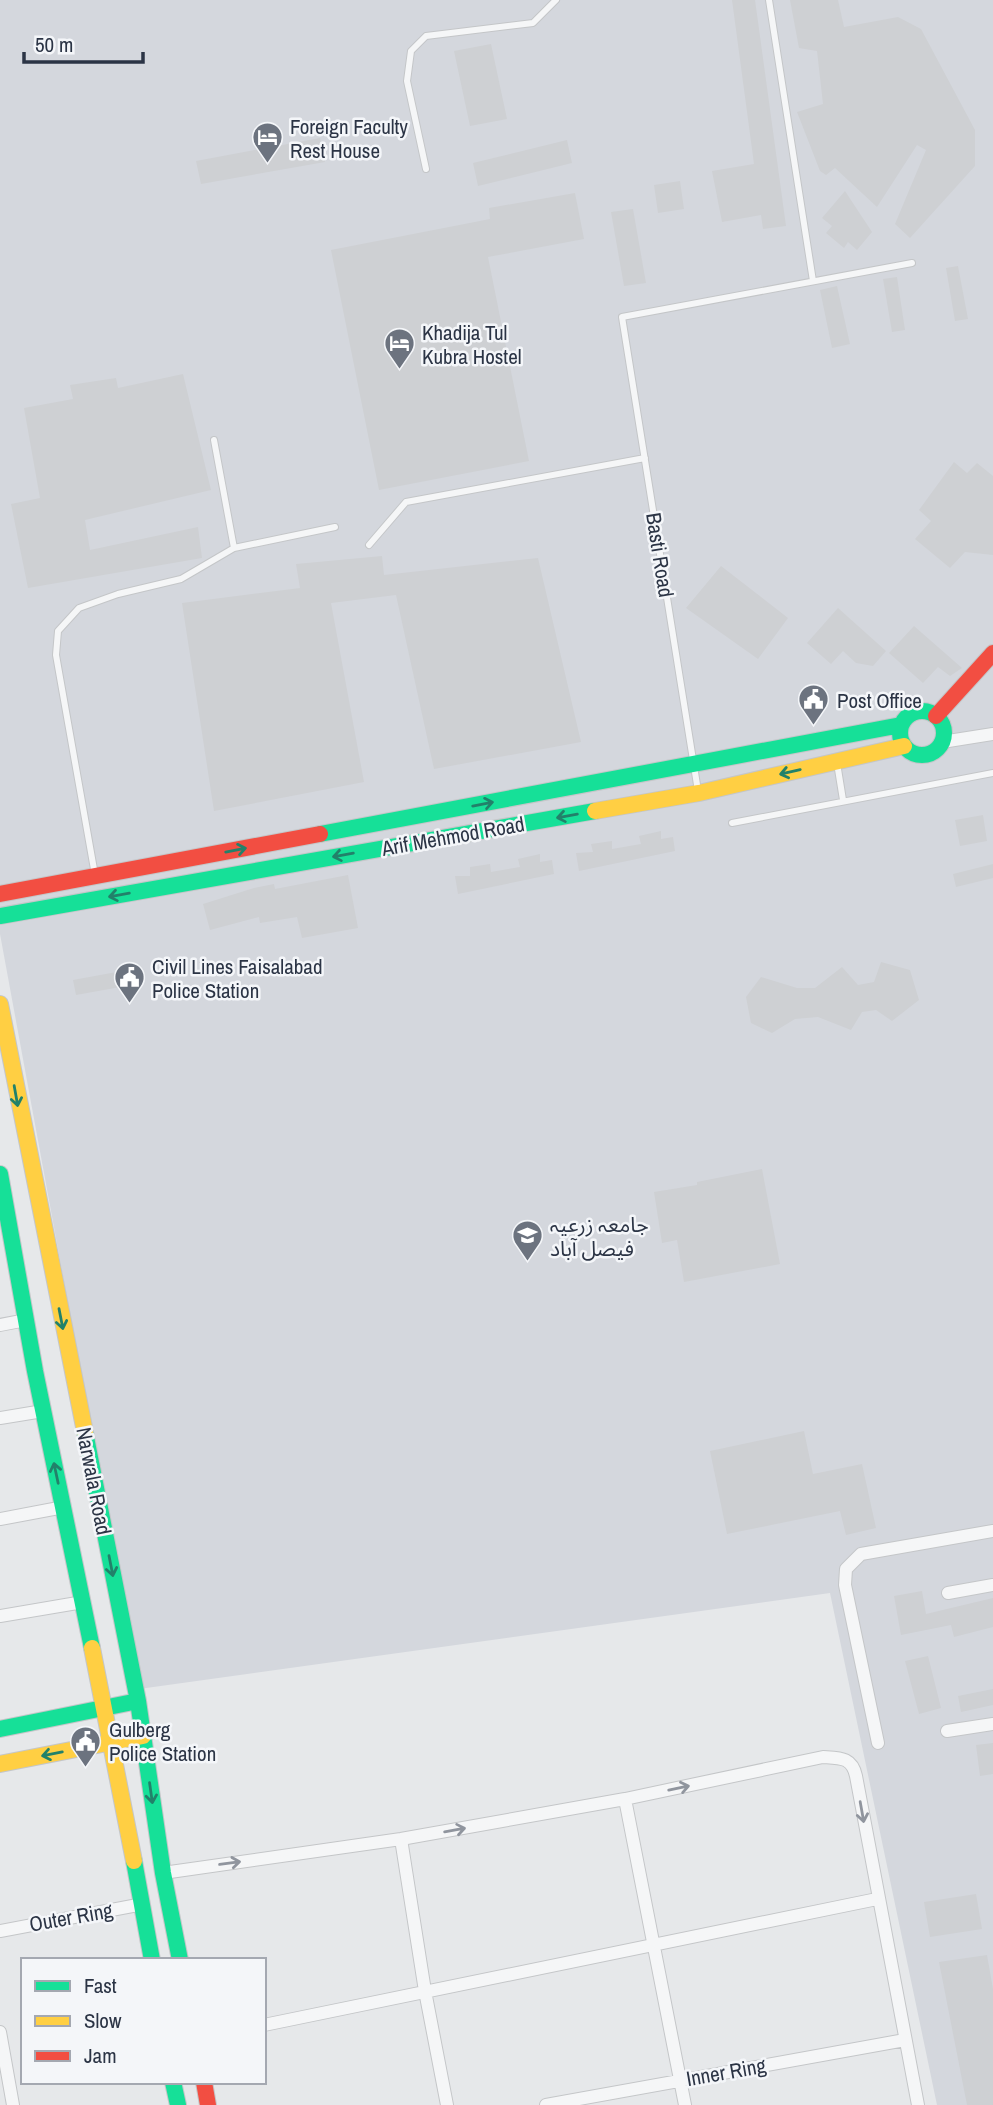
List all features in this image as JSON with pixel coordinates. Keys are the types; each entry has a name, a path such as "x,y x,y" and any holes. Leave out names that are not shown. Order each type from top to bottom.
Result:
{"street":[{"path":"936,716 993,653"},
{"path":"0,894 901,725 916,711 936,716 943,728 942,742"},
{"path":"901,725 904,746 924,755 942,742 993,734"},
{"name":"Arif Mehmod Road","path":"0,916 699,793 904,746"},
{"path":"632,776 638,803"},
{"path":"445,811 449,837"},
{"path":"189,859 193,882"},
{"name":"Narwala Road","path":"0,1004 138,1702 163,1873 180,1958"},
{"name":"Narwala Road","path":"0,1174 4,1221 64,1507 152,1958"},
{"path":"0,1325 26,1320"},
{"path":"0,1418 43,1411"},
{"path":"0,1519 64,1507"},
{"path":"878,1743 845,1585 846,1569 860,1554 993,1531"},
{"path":"948,1593 993,1585"},
{"path":"0,1616 83,1602"},
{"path":"0,1728 138,1702"},
{"path":"947,1731 993,1724"},
{"path":"0,1764 143,1736"},
{"path":"163,1873 401,1839 625,1800 823,1757 845,1758 854,1765 877,1899 918,2105"},
{"path":"625,1800 685,2105"},
{"path":"401,1839 425,1991 447,2105"},
{"path":"266,2025 877,1899"},
{"name":"Outer Ring","path":"0,1931 143,1904"},
{"path":"0,2032 13,2105"},
{"name":"Inner Ring","path":"546,2105 905,2040"},
{"path":"173,2084 177,2105"},
{"path":"204,2084 208,2105"}],"lane":[{"path":"426,169 407,81 411,51 426,36 533,23 555,0"},
{"path":"769,0 813,281 912,263"},
{"name":"Basti Road","path":"699,793 622,317 813,281"},
{"path":"214,440 234,548"},
{"path":"369,545 406,502 645,457"},
{"path":"95,877 56,655 58,631 79,608 118,594 181,579 234,548 335,527"},
{"path":"837,761 843,800"},
{"path":"732,822 993,773"}],"shaded area":[{"name":"جامعہ زرعیہ فیصل آباد","path":"0,0 993,0 993,2105 937,2105 830,1593 139,1689 0,934"}],"building":[{"path":"732,0 755,0 786,226 763,229 761,215 722,222 712,171 754,164"},
{"path":"790,0 838,0 844,27 898,17 921,29 975,130 975,166 910,238 895,224 926,150 917,145 877,207 835,168 826,175 820,171 797,112 823,104 817,51 799,48"},
{"path":"491,44 507,119 470,126 454,51"},
{"path":"320,138 325,162 201,184 196,161"},
{"path":"567,140 572,163 478,186 473,163"},
{"path":"680,181 684,209 658,213 654,185"},
{"path":"845,191 872,232 857,250 848,242 844,248 826,233 832,226 822,218"},
{"path":"575,193 584,239 488,257 529,461 379,490 331,250 490,219 489,208"},
{"path":"633,209 646,283 624,286 611,212"},
{"path":"958,266 968,319 955,321 946,268"},
{"path":"897,277 905,330 892,332 883,279"},
{"path":"837,286 850,344 832,348 820,290"},
{"path":"183,374 211,490 85,520 90,550 198,527 202,558 28,588 11,504 40,498 24,408 73,399 70,385 116,378 118,388"},
{"path":"954,462 967,473 977,463 993,476 993,555 965,552 950,568 915,539 931,521 919,510"},
{"path":"382,556 384,575 538,558 581,742 434,769 396,595 331,603 364,782 214,811 182,603 300,588 296,564"},
{"path":"721,566 788,618 758,659 686,608"},
{"path":"838,608 886,651 873,666 856,663 843,651 831,664 807,643"},
{"path":"914,626 962,668 950,676 938,667 923,683 889,653"},
{"path":"983,815 987,841 960,846 955,820"},
{"path":"661,831 661,839 673,837 675,851 579,871 576,853 593,852 591,844 612,841 612,849 641,844 639,836"},
{"path":"540,854 540,862 552,860 554,874 458,894 455,876 470,876 470,867 490,864 491,872 520,867 518,859"},
{"path":"993,864 993,878 956,887 953,874"},
{"path":"348,875 358,928 302,938 297,917 260,923 259,917 210,930 203,904 274,884 275,889"},
{"path":"881,962 910,970 919,1000 892,1021 876,1010 862,1012 851,1030 818,1017 795,1019 772,1033 751,1023 746,997 761,977 797,988 815,988 842,967 858,985 874,982"},
{"path":"122,971 126,986 76,995 73,980"},
{"path":"762,1169 780,1264 684,1282 677,1240 662,1243 654,1192 697,1185 697,1182"},
{"path":"804,1431 813,1474 862,1464 876,1528 846,1535 840,1511 727,1534 710,1451"},
{"path":"922,1591 926,1614 993,1598 993,1627 954,1637 951,1625 901,1635 894,1596"},
{"path":"928,1656 941,1708 919,1714 905,1661"},
{"path":"993,1689 993,1705 961,1712 958,1696"},
{"path":"993,1743 993,1774 980,1776 976,1745"},
{"path":"976,1894 982,1929 930,1937 924,1902"},
{"path":"987,1955 993,1989 993,2105 967,2105 939,1962"}],"traffic: fast":[{"path":"922,711 937,718 944,733 937,748 922,755 907,748 900,733 907,718 922,711"},
{"path":"320,834 901,725"},
{"path":"0,916 595,811"},
{"path":"0,1174 35,1371 92,1648"},
{"path":"85,1432 138,1701 163,1873 180,1958"},
{"path":"0,1729 138,1701"},
{"path":"134,1861 152,1958"},
{"path":"173,2084 178,2105"}],"traffic: slow":[{"path":"595,811 699,793 904,746"},
{"path":"0,1004 85,1432"},
{"path":"92,1648 134,1861"},
{"path":"0,1764 143,1736"}],"traffic: jam":[{"path":"936,716 993,653"},
{"path":"0,894 320,834"},
{"path":"204,2084 208,2105"}],"place":[{"name":"Foreign Faculty Rest House","path":"267,165"},
{"name":"Khadija Tul Kubra Hostel","path":"399,371"},
{"name":"Post Office","path":"814,727"},
{"name":"Civil Lines Faisalabad Police Station","path":"129,1005"},
{"name":"جامعہ زرعیہ فیصل آباد","path":"527,1263"},
{"name":"Gulberg Police Station","path":"86,1768"}]}
